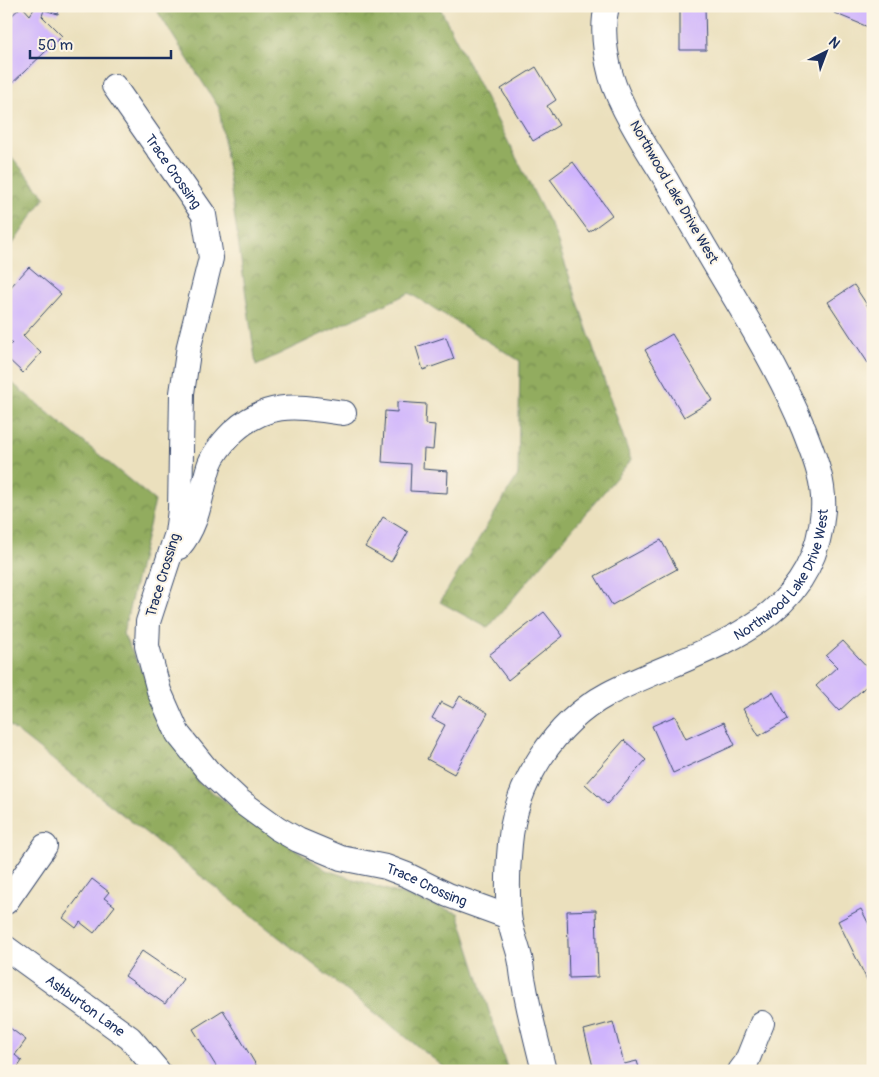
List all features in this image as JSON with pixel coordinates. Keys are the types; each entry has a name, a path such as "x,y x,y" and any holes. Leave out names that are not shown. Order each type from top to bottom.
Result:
{"street":[{"name":"Northwood Lake Drive West","path":"544,1071 509,917 510,844 514,822 528,780 553,741 569,723 605,696 711,648 753,626 773,612 790,596 811,562 823,511 822,488 817,464 791,397 642,140 612,78 603,33 607,6"},
{"name":"Trace Crossing","path":"114,86 204,214 211,258 189,346 182,393 180,510 171,556 148,622 147,646 159,691 178,734 208,771 240,801 277,828 298,840 342,858 386,867 448,895 509,917"},
{"path":"171,556 186,539 196,518 209,464 225,440 248,418 277,408 302,408 344,413"},
{"path":"6,902 45,846"},
{"name":"Ashburton Lane","path":"6,948 130,1038 158,1071"},
{"path":"740,1071 746,1063 762,1023"}],"green space":[{"path":"154,6 439,6 555,234 631,460 488,628 440,602 518,475 520,361 409,293 256,365 219,108"},
{"path":"6,150 45,197 6,254"},
{"path":"6,378 155,501 123,634 199,783 326,870 458,913 508,1071 449,1071 6,723"}],"building":[{"path":"22,6 30,15 36,6 60,6 58,14 44,10 42,16 62,36 6,89 6,17 8,19"},
{"path":"680,6 705,6 706,50 680,50"},
{"path":"837,6 873,6 873,29 834,13"},
{"path":"536,67 556,100 547,106 559,125 533,141 501,89"},
{"path":"573,162 612,215 589,232 550,179"},
{"path":"29,267 61,294 23,336 41,353 23,373 6,357 6,349 12,343 6,337 6,292"},
{"path":"854,285 873,314 873,360 868,363 828,302"},
{"path":"672,334 713,400 684,417 645,350"},
{"path":"446,337 454,359 423,370 416,347"},
{"path":"397,402 426,404 425,424 435,425 433,450 424,449 423,469 448,471 447,493 410,491 411,464 382,462 385,411 397,412"},
{"path":"383,517 408,532 391,562 365,547"},
{"path":"661,540 677,569 612,605 595,576"},
{"path":"544,612 563,636 508,680 489,655"},
{"path":"843,641 873,673 873,680 839,711 816,686 837,667 826,656"},
{"path":"773,692 788,719 759,736 743,709"},
{"path":"460,696 488,713 454,774 427,759 445,725 432,718 441,702 453,708"},
{"path":"675,716 686,739 724,722 735,745 673,773 652,726"},
{"path":"624,740 646,760 607,804 585,784"},
{"path":"92,879 109,892 104,898 115,906 94,933 80,922 76,928 63,918"},
{"path":"861,909 873,932 873,985 870,986 838,921"},
{"path":"596,910 598,977 569,978 567,911"},
{"path":"142,951 183,979 165,1004 125,976"},
{"path":"223,1010 258,1071 228,1071 226,1067 219,1071 193,1029"},
{"path":"613,1022 624,1064 637,1061 640,1071 594,1071 584,1030"},
{"path":"6,1025 26,1040 15,1055 22,1061 15,1071 6,1071"}]}
